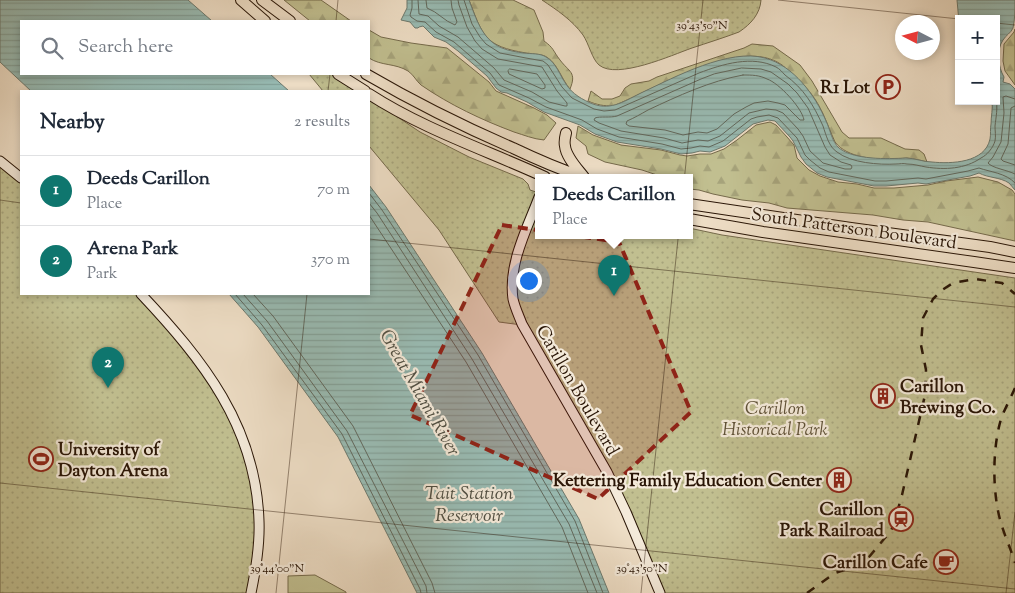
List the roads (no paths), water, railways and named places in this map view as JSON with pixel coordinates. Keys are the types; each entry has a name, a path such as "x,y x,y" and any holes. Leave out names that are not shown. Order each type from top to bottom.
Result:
{"main road":[{"path":"241,0 264,20"},
{"path":"262,0 289,20"},
{"path":"340,75 363,90"},
{"path":"368,75 442,116 553,166 576,174"},
{"path":"370,95 410,117 539,174"},
{"path":"566,134 566,151 582,174"},
{"name":"South Patterson Boulevard","path":"693,205 1015,252"},
{"name":"South Patterson Boulevard","path":"693,220 763,232 1015,268"}],"street":[{"path":"0,161 20,177"},
{"path":"548,174 553,166"},
{"name":"Carillon Boulevard","path":"535,208 520,247 514,270 512,288 517,311 522,324 607,472 660,593"},
{"path":"142,295 199,361 224,399 243,438 252,468 259,521 252,593"}],"water":[{"path":"0,0 188,0 211,20 20,20 20,75 271,75 288,90 30,90 0,62"},
{"path":"407,0 469,0 481,28 489,40 510,51 538,54 546,57 555,66 571,91 585,101 600,106 619,104 686,72 719,60 751,56 765,58 785,68 810,92 839,148 853,155 871,158 909,158 948,163 966,160 982,153 987,147 990,137 992,105 1000,105 1000,68 1004,77 1003,82 1010,84 1015,89 1015,190 1005,181 979,173 926,184 886,186 874,186 827,177 817,173 806,164 790,137 775,121 768,120 753,124 725,146 710,152 700,151 681,154 617,142 501,92 487,76 446,42 434,37 423,26 415,28 410,22 401,20 407,8"},
{"path":"957,0 1015,0 1013,28 1000,46 1000,15 958,15"},
{"name":"Tait Station Reservoir","path":"370,186 386,207 482,353 579,519 609,593 417,593 338,437 258,327 230,295 370,295"}],"railway":[{"path":"807,593 835,573 854,567 869,557 891,531 902,495 925,395 926,370 921,345 923,318 933,299 953,283 975,279 1002,283 1015,294"},
{"path":"1015,388 1002,416 996,441 994,469 998,511 1015,563"}],"place":[{"name":"R1 Lot","path":"888,87"},
{"name":"Deeds Carillon","path":"614,296"},
{"name":"Arena Park","path":"108,388"},
{"name":"Carillon Brewing Co.","path":"883,396"},
{"name":"University of Dayton Arena","path":"41,459"},
{"name":"Kettering Family Education Center","path":"839,480"},
{"name":"Carillon Park Railroad","path":"901,519"},
{"name":"Carillon Cafe","path":"946,562"}],"water label":[{"name":"Great Miami River","path":"421,392"}],"park label":[{"name":"Carillon Historical Park","path":"775,418"}]}
